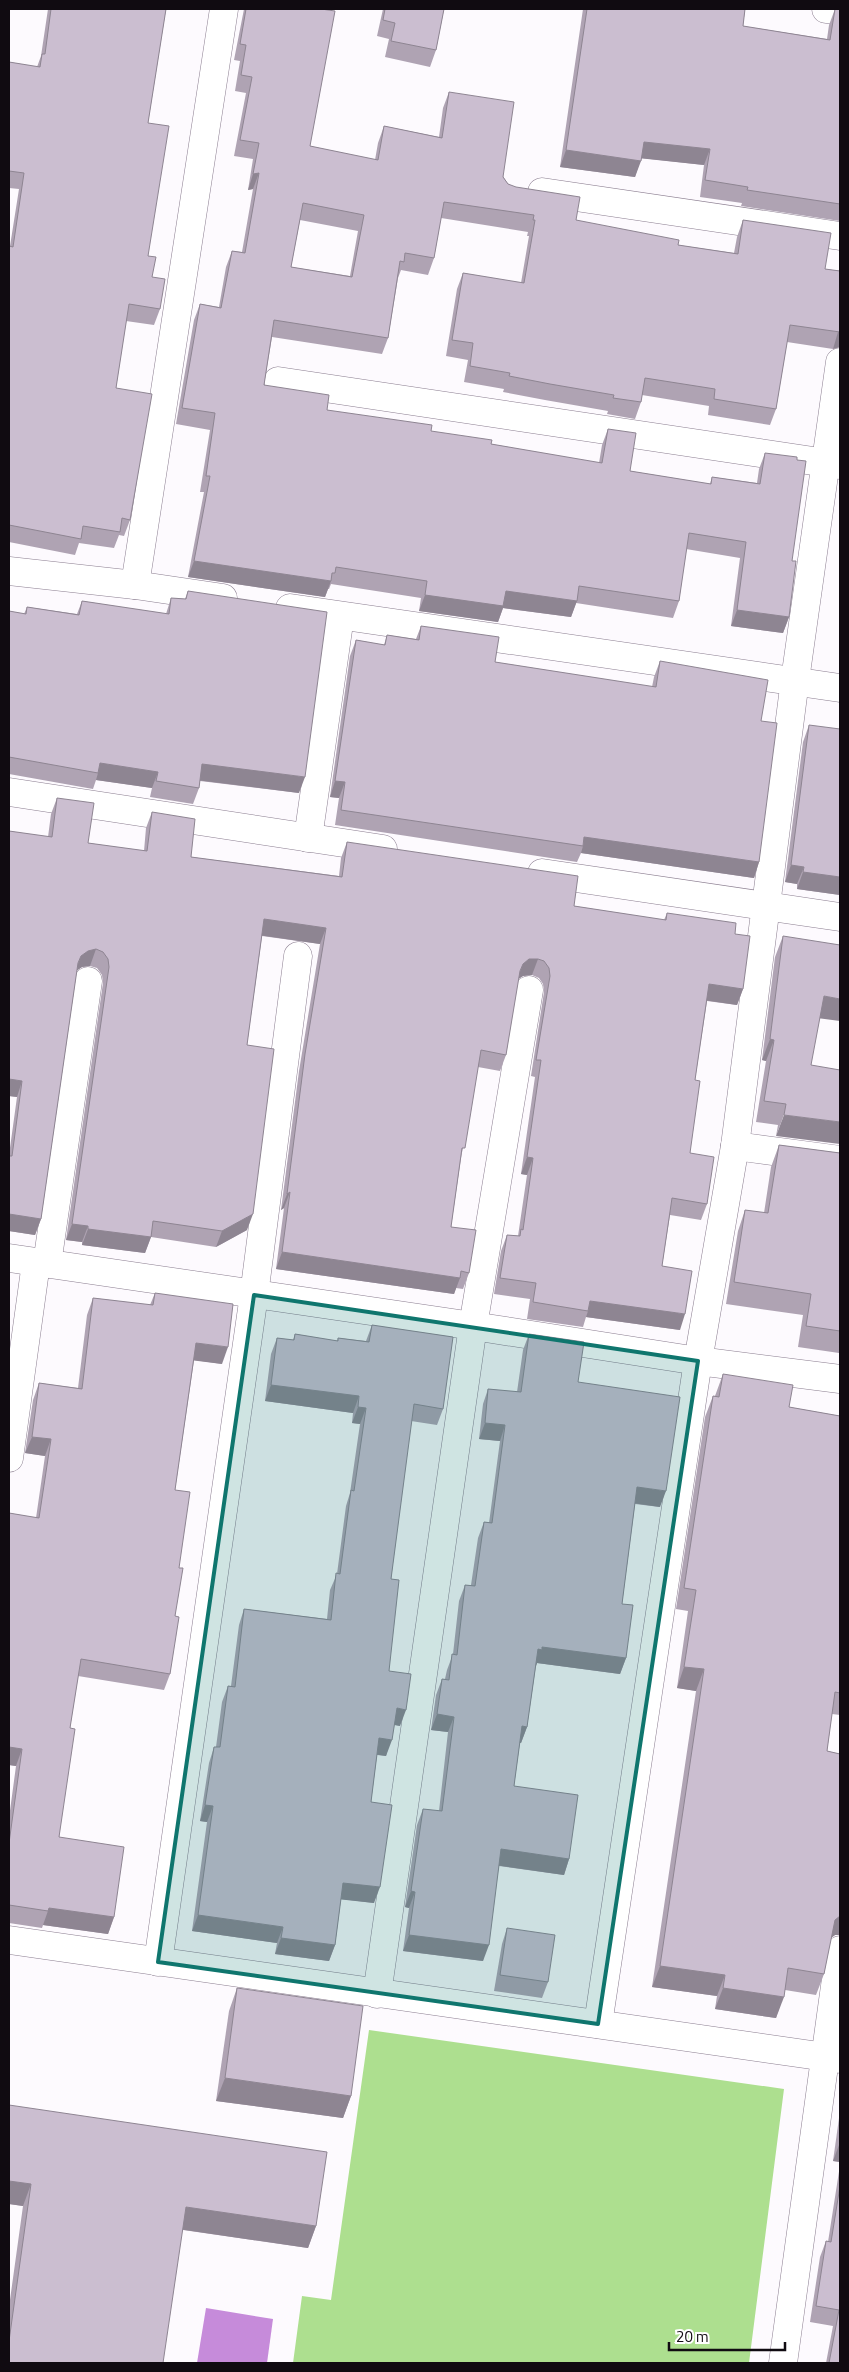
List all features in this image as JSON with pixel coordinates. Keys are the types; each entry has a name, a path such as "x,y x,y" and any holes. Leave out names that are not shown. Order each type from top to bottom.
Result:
{"street":[{"path":"136,585 224,9"},
{"path":"826,9 840,11"},
{"path":"522,189 840,236"},
{"path":"598,2024 698,1361 735,1146 794,680 834,464 840,362"},
{"path":"278,381 834,464"},
{"path":"9,571 136,585 840,688"},
{"path":"308,838 340,616"},
{"path":"9,792 405,852"},
{"path":"522,870 840,918"},
{"path":"158,1962 254,1295 298,956"},
{"path":"9,1458 88,980"},
{"path":"377,1994 473,1326 529,990"},
{"path":"735,1146 840,1160"},
{"path":"9,1258 698,1361 840,1379"},
{"path":"9,1940 832,2058"},
{"path":"783,2363 832,2058 840,1950"}],"highlighted area":[{"path":"254,1295 698,1361 598,2024 158,1962"}],"green space":[{"path":"369,2030 784,2089 749,2363 293,2363 302,2296 331,2300"}],"shaded area":[{"path":"206,2308 273,2319 267,2363 197,2363"}],"building":[{"path":"51,9 166,9 148,123 169,126 148,256 156,257 152,277 165,279 160,309 129,304 116,388 152,394 130,520 122,518 120,532 83,526 81,539 9,525 9,246 13,247 24,173 9,171 9,62 40,67 42,54 45,54"},
{"path":"246,9 321,9 335,11 310,146 378,160 384,126 442,138 449,92 514,102 503,177 508,184 516,187 580,197 576,220 679,240 678,245 738,254 743,220 831,233 825,269 840,271 840,332 790,325 776,409 714,399 715,389 645,378 641,402 613,398 614,395 509,376 510,373 470,366 473,343 452,340 463,273 524,283 535,220 533,220 534,215 444,202 434,258 405,253 404,262 400,261 388,338 274,320 264,385 329,395 327,410 432,425 431,431 492,440 491,444 602,463 608,429 636,433 630,471 711,484 712,477 760,484 765,453 797,457 797,460 806,461 792,561 796,561 789,617 737,610 746,542 689,533 679,601 579,586 577,601 506,591 503,606 425,595 427,581 336,567 335,573 332,573 331,581 194,561 210,476 206,476 215,413 182,408 200,304 221,308 232,251 245,253 259,173 253,174 259,143 240,140 252,77 241,75 246,45 240,44","holes":["303,203 364,215 352,277 291,267"]},
{"path":"385,9 444,9 436,50 391,41 395,23 383,20"},
{"path":"587,9 745,9 743,26 830,40 835,9 840,9 840,204 747,190 748,187 705,180 710,149 644,142 641,161 566,150"},
{"path":"188,591 327,612 305,777 202,764 199,788 156,781 158,772 100,763 98,773 9,757 9,611 26,614 27,607 79,615 82,601 169,614 171,598 186,599"},
{"path":"421,626 499,637 495,662 656,687 660,661 768,680 761,721 777,723 759,862 584,837 583,846 341,810 345,782 335,781 356,640 385,645 387,635 419,640"},
{"path":"809,725 840,729 840,877 803,872 804,867 791,865"},
{"path":"57,798 94,803 88,843 147,851 152,812 195,819 191,857 342,877 347,842 578,876 574,906 666,920 667,913 736,923 735,934 750,936 743,989 709,984 695,1080 700,1081 690,1153 714,1157 707,1204 672,1198 662,1266 692,1271 685,1314 590,1301 588,1311 533,1302 536,1283 500,1278 507,1235 520,1236 521,1229 523,1230 533,1158 527,1157 541,1060 536,1060 550,976 549,968 544,961 538,959 529,959 523,964 520,971 506,1055 481,1050 465,1148 462,1148 451,1227 476,1230 469,1273 461,1271 460,1278 282,1252 290,1192 287,1194 305,1054 326,928 264,919 247,1045 274,1049 253,1214 222,1231 153,1221 151,1237 88,1229 88,1226 72,1224 109,967 108,959 103,952 96,949 88,951 81,956 78,963 41,1219 9,1214 9,1156 12,1156 22,1081 9,1079 9,831 52,837"},
{"path":"783,936 840,945 840,999 824,996 811,1065 840,1070 840,1122 784,1115 786,1104 764,1101 774,1040 770,1039"},
{"path":"779,1145 840,1153 840,1331 806,1326 811,1294 734,1282 745,1210 768,1213"},
{"path":"155,1293 233,1304 228,1347 196,1343 175,1490 190,1492 179,1568 183,1568 175,1616 179,1617 170,1674 81,1659 70,1728 75,1729 59,1837 124,1847 114,1917 49,1908 48,1911 9,1905 9,1843 22,1749 9,1747 9,1513 39,1518 51,1439 32,1437 39,1383 82,1389 93,1298 153,1305"},
{"path":"372,1325 453,1337 443,1409 414,1404 391,1579 399,1580 389,1671 411,1674 406,1710 397,1708 392,1740 379,1738 371,1802 392,1805 380,1887 343,1883 335,1945 281,1938 283,1927 198,1915 213,1806 205,1805 214,1747 220,1747 228,1686 235,1687 244,1609 331,1620 336,1573 340,1574 351,1490 354,1491 366,1408 358,1407 359,1396 271,1385 277,1338 294,1340 295,1334 338,1341 338,1338 369,1342"},
{"path":"529,1334 584,1342 578,1382 680,1397 666,1491 637,1487 622,1604 633,1605 626,1658 542,1647 542,1650 538,1649 527,1727 522,1726 514,1786 578,1795 569,1859 501,1849 489,1945 409,1935 415,1892 411,1891 423,1809 442,1811 454,1717 437,1714 442,1679 449,1680 452,1654 457,1655 465,1585 475,1586 484,1522 492,1523 505,1425 485,1423 488,1389 521,1392"},
{"path":"723,1374 793,1385 789,1407 840,1416 840,1693 835,1692 827,1751 840,1754 840,1916 835,1920 824,1974 788,1968 784,1997 723,1988 725,1975 660,1966 704,1669 684,1667 696,1590 684,1588 713,1396 719,1397"},
{"path":"507,1928 555,1935 548,1982 500,1975"},
{"path":"237,1988 363,2006 351,2096 225,2078"},
{"path":"9,2105 327,2152 316,2226 186,2207 163,2363 9,2363 9,2341 31,2184 9,2181"},
{"path":"840,2186 840,2363 829,2363 839,2310 816,2306 826,2241 831,2242"}]}
